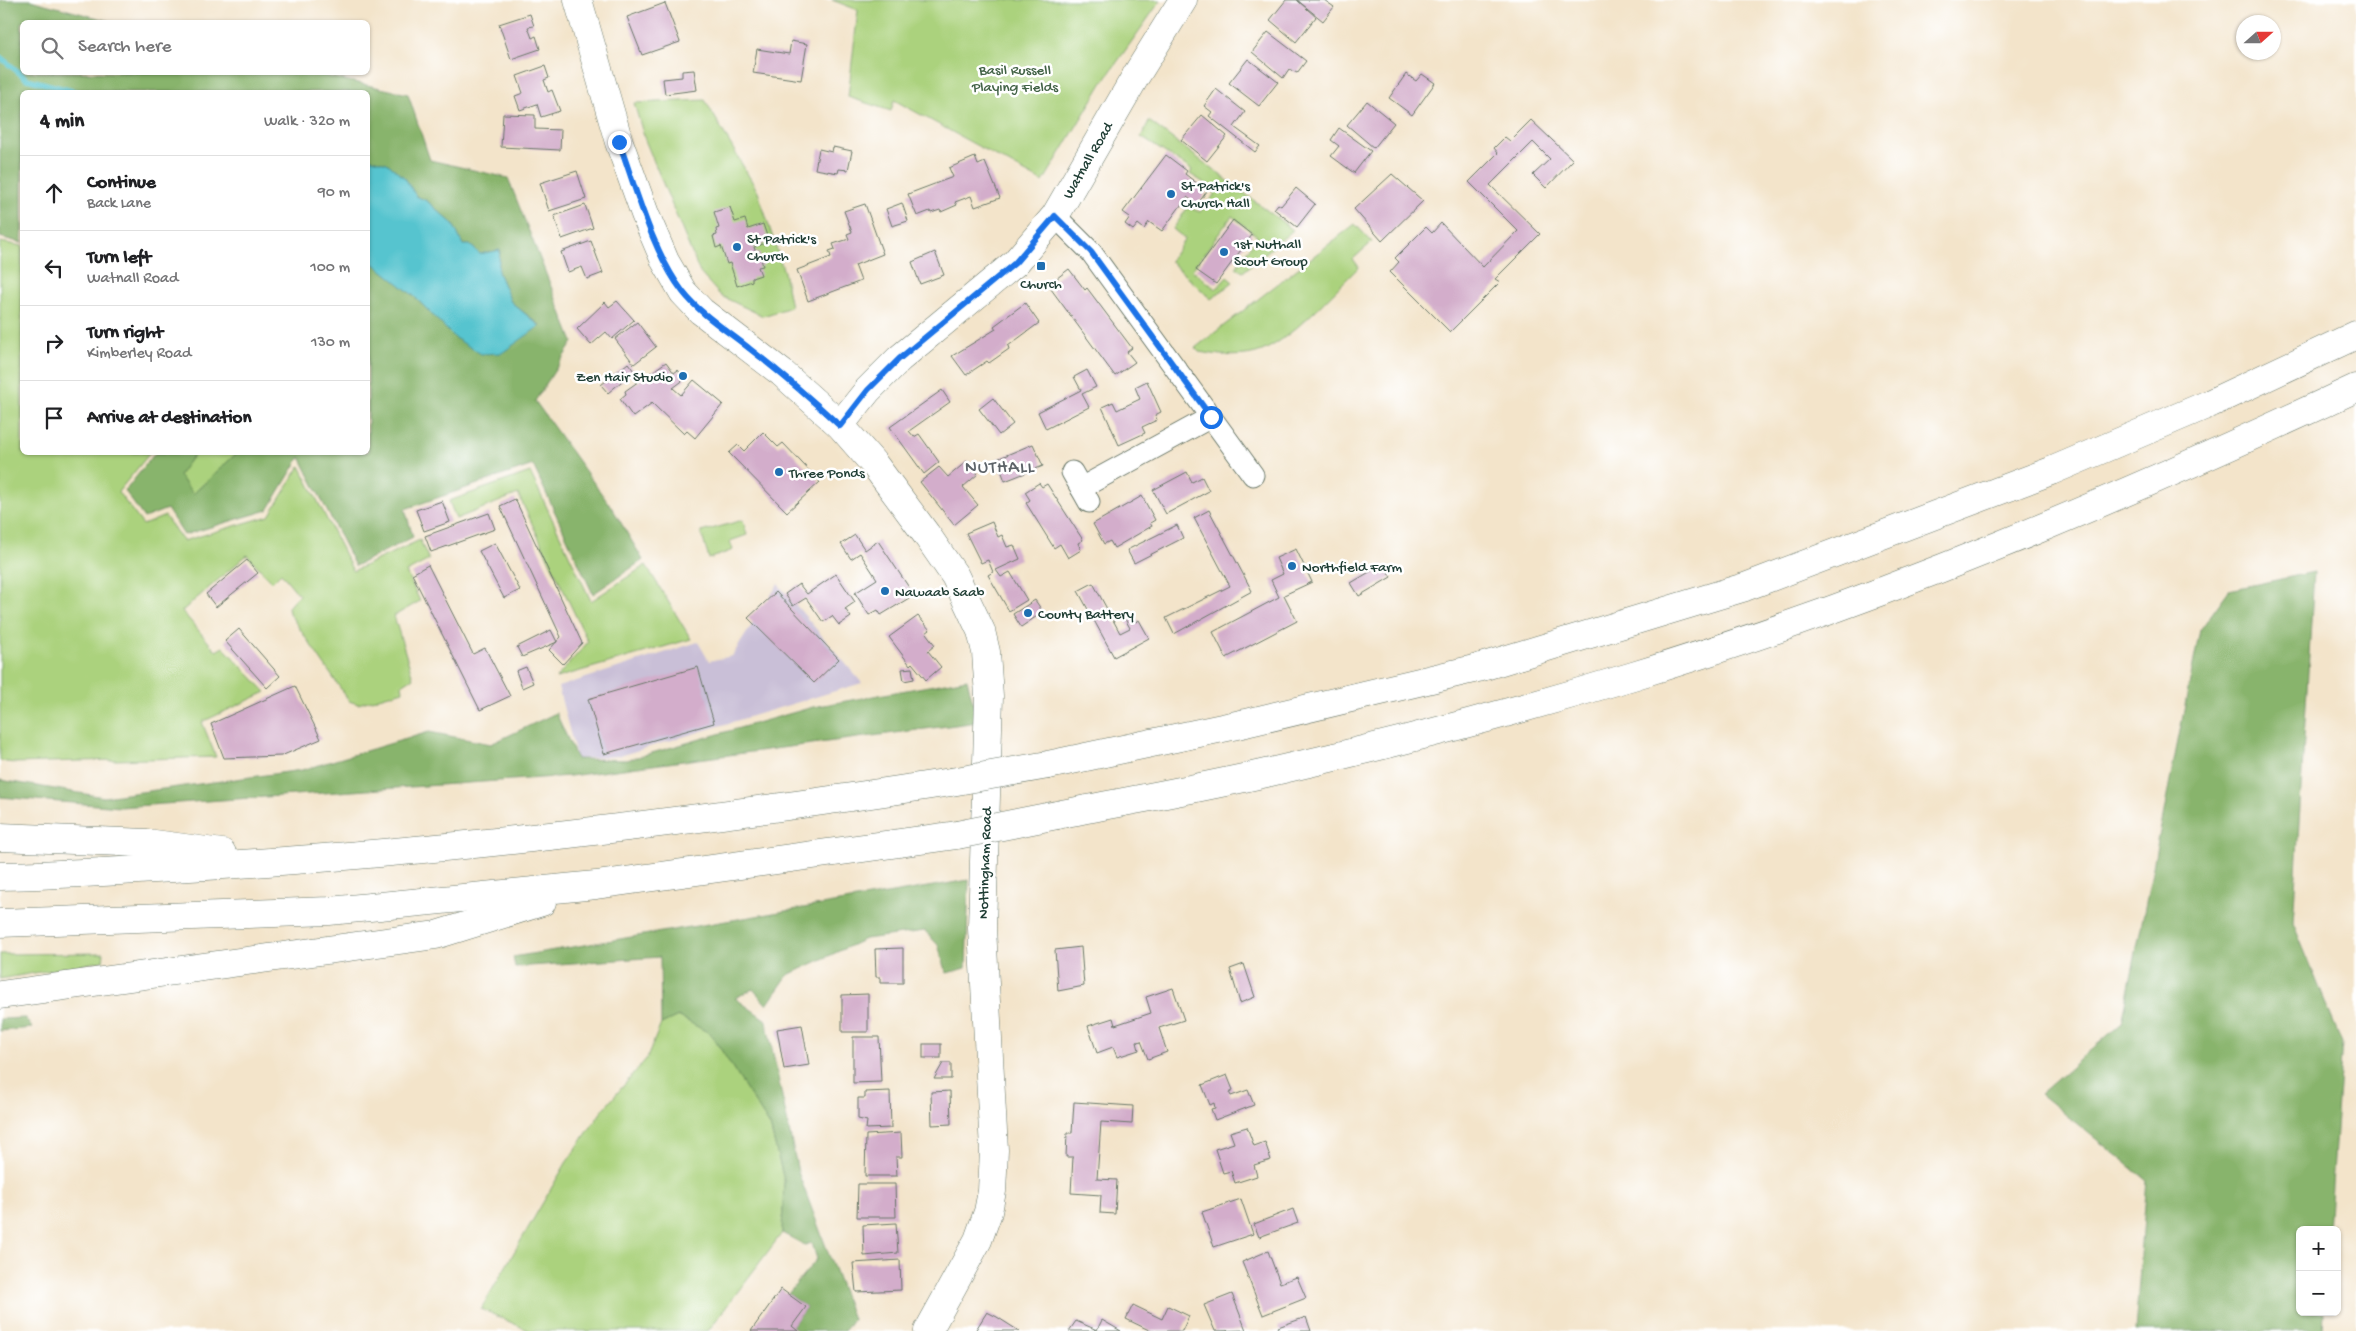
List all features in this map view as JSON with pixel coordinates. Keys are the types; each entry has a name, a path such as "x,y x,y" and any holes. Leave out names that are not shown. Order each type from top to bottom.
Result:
{"main road":[{"name":"Nottingham Road","path":"578,0 619,142 645,214 665,261 683,292 701,311 782,373 840,426 874,464 945,560 974,617 986,652 989,696 982,928 994,1150 992,1191 988,1212 978,1240 935,1329"},
{"name":"Watnall Road","path":"840,426 868,390 899,359 1015,263 1055,216 1137,74 1183,0"},
{"path":"0,876 291,862 648,826 951,782 1048,765 1246,723 1478,668 1615,628 1744,587 2051,471 2212,404 2356,335"},
{"path":"0,923 329,911 596,885 956,835 1276,771 1476,721 1633,676 1789,625 1937,570 2218,452 2356,388"},
{"path":"0,837 147,843 291,862"},
{"path":"0,994 436,935 596,885"}],"street":[{"path":"1055,216 1091,252 1253,475"},
{"path":"1081,487 1211,417"}],"shaded area":[{"path":"778,584 862,683 619,756 577,759 558,687 698,642 709,661 732,656"}],"green space":[{"path":"0,0 30,0 105,20 20,20 20,75 321,75 408,94 430,160 508,178 573,342 535,401 614,511 643,560 593,594 533,465 405,509 413,537 355,566 300,457 268,510 184,535 167,509 144,518 125,491 153,455 194,455 179,475 193,494 235,455 370,455 370,261 414,296 455,338 540,325 511,302 498,272 500,250 480,254 470,245 463,245 453,224 427,201 416,196 405,178 387,163 370,159 370,90 20,90 20,242 0,237"},
{"name":"Basil Russell Playing Fields","path":"832,0 1161,0 1103,82 1043,182 894,100 891,111 848,97 858,10"},
{"path":"705,100 758,192 784,272 791,307 763,316 721,296 700,273 645,140 634,103"},
{"path":"1149,121 1293,230 1243,272 1236,268 1257,236 1232,216 1192,270 1216,289 1227,277 1233,282 1211,299 1170,261 1185,239 1173,229 1188,207 1200,212 1214,195 1214,189 1190,174 1192,170 1141,137"},
{"path":"1355,224 1372,242 1353,259 1359,267 1310,316 1282,339 1256,353 1235,356 1199,352 1195,348"},
{"path":"0,242 20,246 20,455 148,455 118,492 143,525 165,516 183,541 269,516 300,466 353,571 420,540 429,560 406,572 420,601 394,616 413,678 402,685 403,691 358,704 349,701 289,613 288,607 299,595 281,573 272,582 247,555 182,611 216,651 223,647 266,692 202,722 216,757 14,763 0,761"},
{"path":"194,455 235,455 193,494 179,475"},
{"path":"530,472 591,601 646,565 691,639 556,678 588,642 518,494 456,519 449,501"},
{"path":"743,520 747,535 730,541 733,550 709,559 701,532"},
{"path":"2314,572 2293,923 2342,1043 2329,1226 2296,1226 2296,1316 2323,1316 2322,1331 2135,1331 2147,1180 2040,1094 2122,1023 2200,630 2229,590"},
{"path":"967,679 978,722 570,776 120,807 0,797 0,780 104,797 302,770 429,732 491,744 556,713 577,759 627,760 813,707"},
{"path":"969,880 966,968 947,973 938,945 925,931 865,939 788,975 767,1005 753,989 735,998 766,1020 798,1172 853,1319 844,1331 798,1331 792,1326 806,1307 788,1294 817,1259 812,1243 805,1245 782,1233 784,1180 770,1126 711,1034 678,1016 661,1024 660,957 515,967 513,957"},
{"path":"104,953 103,961 0,979 0,954"},
{"path":"678,1016 711,1034 770,1126 784,1180 782,1233 708,1331 530,1331 481,1309 566,1163 602,1111 647,1058 661,1024"},
{"path":"25,1018 32,1028 0,1031 0,1019"}],"water":[{"path":"370,159 387,163 405,178 416,196 427,201 453,224 463,245 470,245 480,254 500,250 498,272 511,302 540,326 502,353 481,354 455,338 414,296 370,261"}],"building":[{"path":"1286,0 1297,0 1316,17 1296,42 1270,20"},
{"path":"1297,0 1324,0 1334,7 1323,21"},
{"path":"665,3 680,42 642,55 627,17"},
{"path":"530,14 534,26 528,27 532,38 536,36 540,49 511,59 499,24"},
{"path":"1268,32 1306,61 1297,73 1289,69 1283,78 1252,52"},
{"path":"791,41 807,44 801,80 753,73 757,49 789,54"},
{"path":"1248,59 1278,82 1259,106 1229,83"},
{"path":"545,66 549,78 544,80 548,92 552,90 560,111 541,117 537,104 520,110 515,96 523,93 517,76"},
{"path":"694,70 697,90 665,94 663,79 682,77 682,71"},
{"path":"1406,74 1416,81 1422,74 1435,83 1412,115 1389,98"},
{"path":"1216,89 1245,112 1234,127 1260,146 1255,152 1209,116 1212,112 1204,106"},
{"path":"1367,101 1394,123 1374,148 1347,125"},
{"path":"503,114 535,115 535,129 561,130 560,150 501,147"},
{"path":"1202,115 1227,136 1207,161 1181,140"},
{"path":"1531,120 1573,160 1546,188 1533,175 1550,159 1533,142 1490,185 1540,234 1495,279 1500,282 1450,332 1390,272 1399,262 1395,258 1426,227 1432,233 1441,223 1483,267 1518,231 1469,182 1498,153 1494,148 1505,137 1510,141"},
{"path":"1339,128 1371,151 1354,173 1331,156 1339,146 1331,140"},
{"path":"833,147 852,151 848,170 839,169 838,173 815,169 819,149 832,152"},
{"name":"St Patrick's Church Hall","path":"1166,155 1187,171 1185,174 1207,191 1197,205 1187,197 1162,231 1149,222 1144,229 1138,224 1133,230 1125,224 1130,217 1123,212"},
{"path":"975,157 978,165 985,162 1000,198 975,207 971,196 955,202 957,205 941,212 940,210 931,213 930,211 917,216 908,194 953,177 949,168"},
{"path":"577,171 586,199 549,211 540,183"},
{"path":"1392,174 1423,201 1382,241 1354,209"},
{"path":"1296,188 1315,204 1297,227 1274,209 1278,204 1281,206"},
{"path":"902,203 908,221 892,226 886,209"},
{"path":"865,204 883,254 855,265 861,281 808,301 797,270 831,257 829,251 835,249 833,244 849,239 847,234 852,232 844,211"},
{"path":"585,205 593,228 562,239 554,216"},
{"name":"St Patrick's Church","path":"730,207 735,222 745,219 748,229 763,224 769,242 754,247 756,253 759,252 763,266 758,267 761,275 752,278 752,281 737,286 730,263 727,264 721,246 716,248 713,236 717,235 716,229 719,228 714,212"},
{"name":"1st Nuthall Scout Group","path":"1233,220 1252,235 1216,284 1196,270"},
{"path":"591,241 603,273 587,279 582,267 568,272 561,252"},
{"path":"935,252 944,275 920,284 912,262"},
{"path":"1069,269 1085,290 1087,288 1132,348 1127,352 1135,362 1115,376 1048,285"},
{"path":"617,301 634,320 612,339 606,332 591,345 577,329 605,302 609,307"},
{"path":"1025,303 1039,323 1008,346 1009,349 989,363 987,361 966,375 952,356 996,329 994,326"},
{"path":"637,322 656,347 634,364 615,339"},
{"path":"666,362 674,373 678,370 685,379 673,388 681,395 694,380 723,404 695,438 687,431 684,434 652,403 633,417 620,399 626,394 625,391"},
{"path":"628,363 634,371 608,393 601,385"},
{"path":"1087,370 1096,387 1082,394 1089,407 1046,429 1038,412 1081,390 1074,377"},
{"path":"1147,381 1161,412 1155,415 1157,420 1142,427 1145,433 1119,445 1102,407 1113,402 1117,410 1140,399 1135,387"},
{"path":"942,390 950,402 909,431 914,437 919,434 939,462 924,474 890,427"},
{"path":"993,398 1013,424 999,435 979,409"},
{"name":"Three Ponds","path":"763,432 778,447 783,443 820,482 787,512 729,453 738,445 744,451"},
{"path":"1033,444 1043,466 1005,481 997,459"},
{"path":"967,461 978,474 963,487 978,505 954,525 920,482 939,467 948,477"},
{"path":"1187,472 1192,482 1202,477 1209,491 1166,514 1153,490"},
{"path":"1039,483 1042,487 1047,484 1083,540 1078,543 1081,550 1068,558 1060,544 1054,548 1026,503 1030,500 1025,492"},
{"path":"1142,496 1155,520 1150,523 1152,526 1114,548 1110,541 1104,544 1093,524"},
{"path":"515,499 582,643 563,664 549,650 561,637 500,506"},
{"path":"442,501 450,522 424,531 416,510"},
{"path":"1209,510 1252,591 1174,634 1166,618 1230,586 1194,518"},
{"path":"489,513 495,529 431,552 425,536"},
{"path":"992,522 998,537 1002,535 1007,547 1014,545 1020,559 996,570 1001,577 1010,572 1027,600 1009,611 988,575 993,572 988,560 981,563 966,533"},
{"path":"1177,525 1183,538 1134,563 1127,550"},
{"name":"Nawaab Saab","path":"855,535 865,550 878,541 914,595 881,615 878,610 869,615 855,593 877,579 860,553 851,559 841,544"},
{"path":"495,543 520,590 504,598 479,551"},
{"path":"1296,549 1312,582 1284,595 1297,621 1226,658 1213,632 1279,597 1271,580 1283,574 1276,558"},
{"path":"247,560 258,573 216,607 206,594"},
{"path":"1383,564 1391,577 1359,596 1351,583"},
{"path":"428,565 473,654 485,648 510,696 480,710 412,574"},
{"path":"836,574 855,602 845,609 851,617 839,625 832,616 823,622 806,598 793,606 785,594 799,584 807,594"},
{"path":"1093,583 1120,633 1130,628 1125,619 1132,615 1136,622 1139,620 1149,638 1114,657 1078,591"},
{"path":"776,592 839,659 814,683 748,618"},
{"name":"County Battery","path":"1035,600 1043,612 1021,627 1013,614"},
{"path":"918,616 930,630 926,633 935,645 928,651 941,667 926,680 912,663 910,665 889,637"},
{"path":"239,629 280,676 267,688 225,641"},
{"path":"551,630 557,642 522,657 517,647"},
{"path":"526,667 533,683 522,688 516,671"},
{"path":"698,667 714,723 604,754 588,699"},
{"path":"912,668 914,679 904,681 902,669"},
{"path":"295,686 321,739 281,756 224,758 211,724"},
{"path":"1081,947 1084,986 1058,991 1055,950"},
{"path":"903,948 903,983 880,983 880,977 876,977 875,949"},
{"path":"1244,964 1255,997 1240,1003 1230,969"},
{"path":"1173,988 1184,1020 1159,1028 1167,1052 1148,1059 1141,1041 1137,1042 1139,1050 1117,1057 1113,1047 1097,1053 1088,1026 1113,1018 1115,1025 1151,1013 1146,997"},
{"path":"868,994 868,1032 842,1032 842,995"},
{"path":"802,1025 809,1065 784,1069 777,1029"},
{"path":"853,1037 879,1037 881,1082 853,1083"},
{"path":"923,1044 941,1044 941,1058 923,1058"},
{"path":"943,1063 951,1063 951,1079 934,1079"},
{"path":"1227,1075 1233,1090 1229,1092 1231,1096 1248,1090 1254,1105 1215,1120 1211,1109 1215,1108 1214,1103 1210,1105 1202,1085"},
{"path":"890,1091 891,1128 866,1129 867,1121 858,1119 858,1098 865,1098 865,1092"},
{"path":"950,1091 951,1124 932,1125 931,1092"},
{"path":"1074,1102 1133,1106 1132,1124 1101,1122 1097,1179 1117,1180 1115,1214 1100,1213 1101,1195 1071,1193 1073,1157 1066,1157 1067,1133 1072,1133"},
{"path":"1247,1127 1254,1146 1265,1142 1271,1160 1254,1165 1257,1176 1235,1183 1231,1171 1223,1173 1215,1149 1234,1143 1230,1132"},
{"path":"901,1133 902,1157 896,1157 897,1176 865,1176 866,1135"},
{"path":"858,1184 895,1184 896,1217 857,1217"},
{"path":"1241,1199 1253,1234 1214,1247 1202,1212"},
{"path":"1293,1209 1298,1223 1259,1237 1254,1224"},
{"path":"896,1223 898,1253 864,1256 863,1225"},
{"path":"1268,1251 1280,1283 1297,1277 1306,1298 1263,1315 1242,1262"},
{"path":"900,1260 901,1290 856,1292 853,1263"},
{"path":"781,1289 806,1307 792,1326 798,1331 751,1331"},
{"path":"1232,1294 1246,1330 1215,1331 1204,1305"},
{"path":"1133,1305 1162,1319 1168,1306 1189,1316 1182,1331 1151,1331 1126,1319"},
{"path":"987,1312 997,1317 1019,1331 975,1331"},
{"path":"1306,1317 1311,1331 1280,1331 1278,1327"},
{"path":"1102,1320 1121,1331 1069,1331 1076,1321 1097,1330"}],"waterway":[{"path":"0,57 20,73"},
{"path":"22,75 27,79 68,90"}],"place":[{"name":"St Patrick's Church Hall","path":"1171,194"},
{"name":"St Patrick's Church","path":"737,247"},
{"name":"1st Nuthall Scout Group","path":"1224,252"},
{"name":"Church","path":"1041,266"},
{"name":"Zen Hair Studio","path":"683,376"},
{"name":"Three Ponds","path":"779,472"},
{"name":"Northfield Farm","path":"1292,566"},
{"name":"Nawaab Saab","path":"885,591"},
{"name":"County Battery","path":"1028,613"}],"district":[{"name":"NUTHALL","path":"1000,466"}],"route":[{"path":"619,142 645,214 665,261 683,292 701,311 782,373 840,426 868,390 899,359 1015,263 1055,216 1091,252 1211,417"}]}
